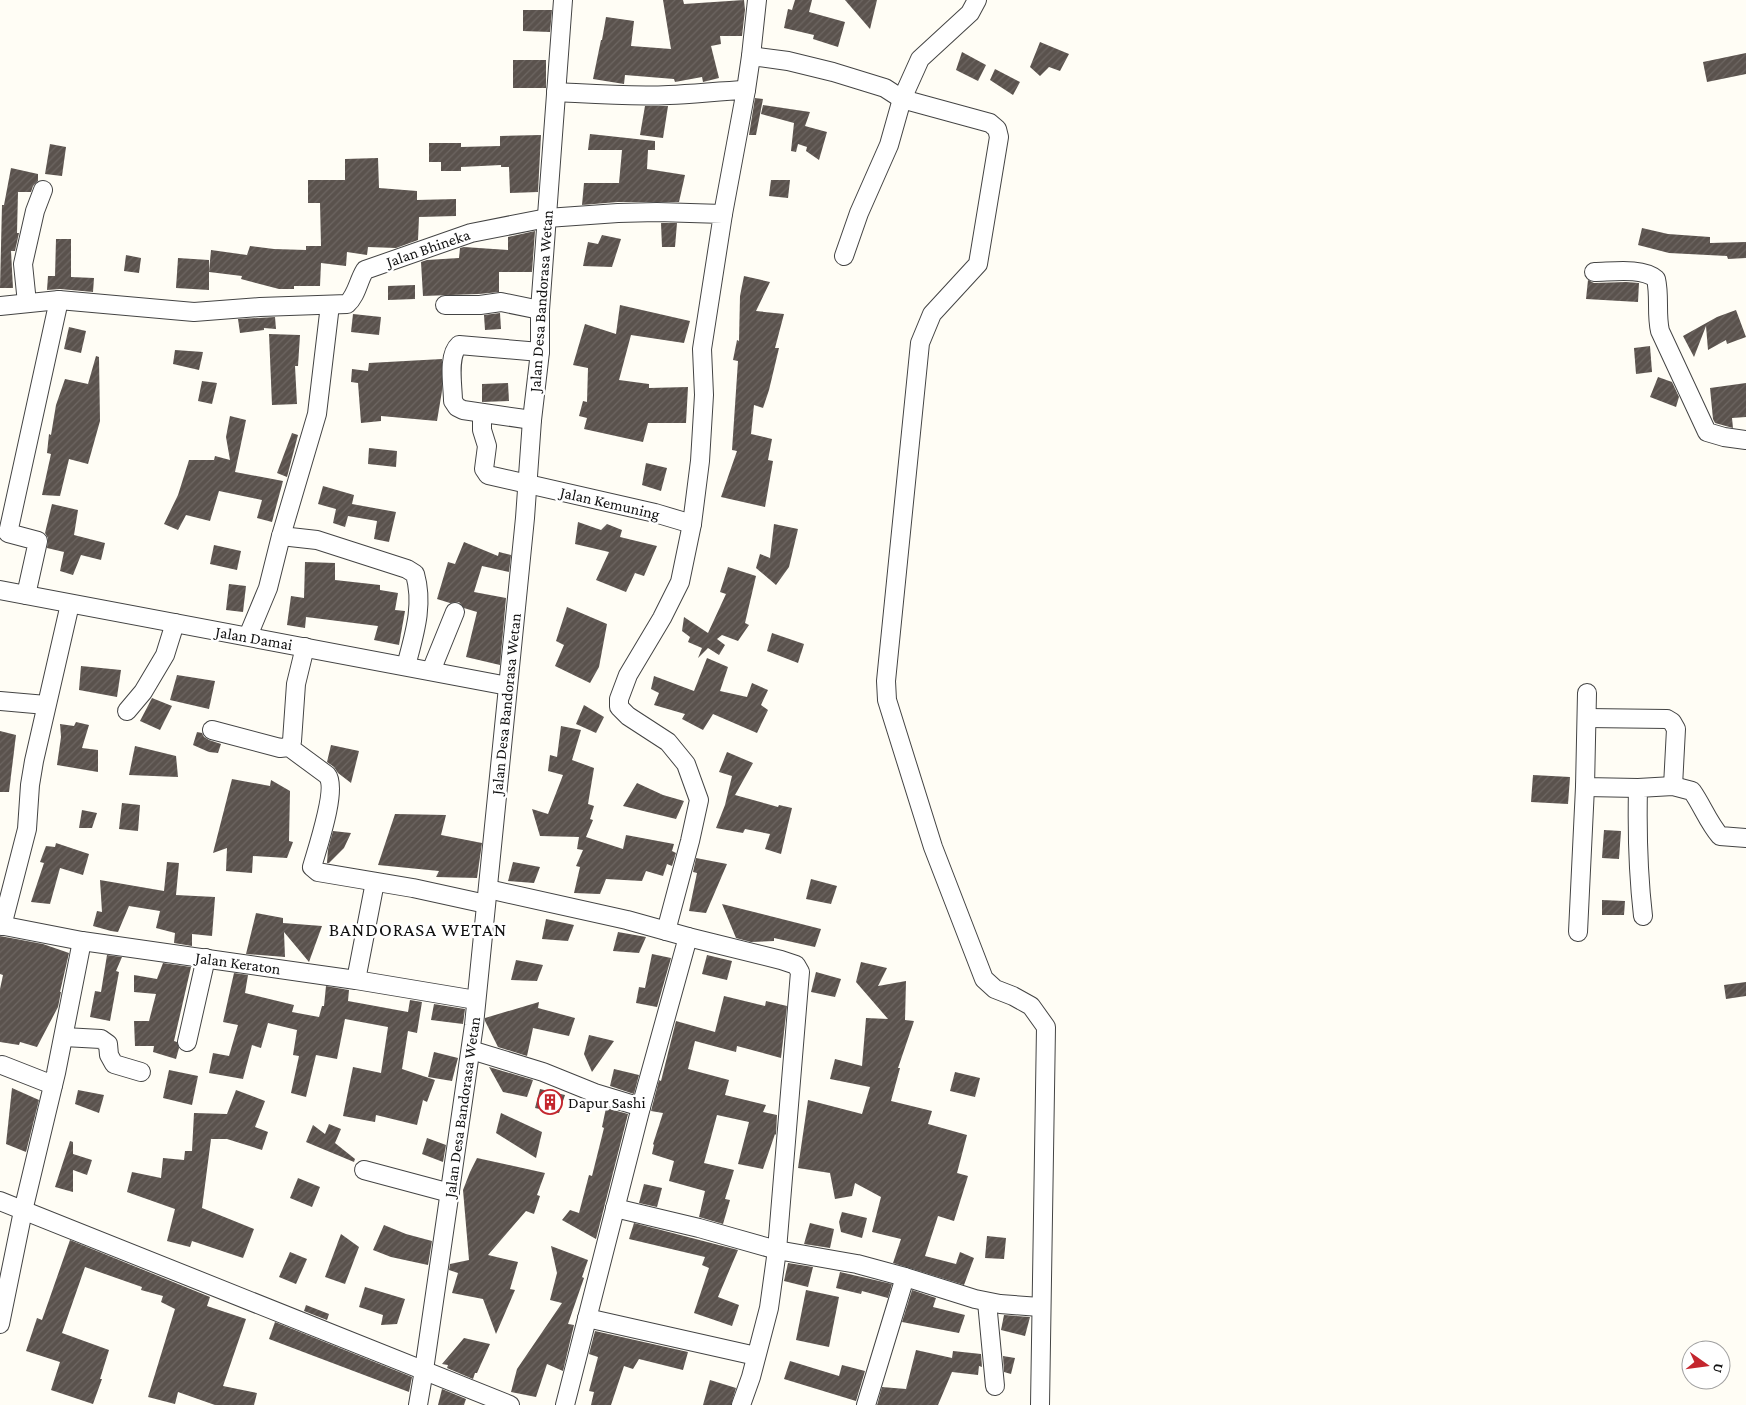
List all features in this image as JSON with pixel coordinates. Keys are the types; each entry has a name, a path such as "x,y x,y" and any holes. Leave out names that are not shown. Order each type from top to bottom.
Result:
{"street":[{"name":"Jalan Desa Bandorasa Wetan","path":"418,1405 471,1050 487,896 540,352 540,310 563,0"},
{"path":"666,931 699,800 686,764 668,742 628,716 619,707 619,698 628,675 662,618 680,582 692,524 700,461 704,395 702,349 746,90 757,0"},
{"path":"844,256 859,213 889,145 902,99 920,59 970,12 977,0"},
{"path":"751,56 788,61 885,88 902,99 990,123 997,128 999,137 978,264 932,314 920,343 886,681 887,700 933,847 984,979 995,989 1031,1006 1046,1027 1040,1307 1040,1405"},
{"path":"556,92 619,96 746,90"},
{"path":"27,303 23,264 35,211 42,190"},
{"path":"547,218 628,212 724,214"},
{"name":"Jalan Bhineka","path":"330,305 347,304 351,300 360,277 365,270 471,233 547,218"},
{"path":"1594,272 1637,272 1648,274 1656,279 1659,297 1660,331 1707,432 1746,440"},
{"path":"26,595 38,541 8,533 59,300"},
{"path":"0,306 59,300 194,312 315,304 330,305 317,414 281,536 268,588 248,636"},
{"path":"445,305 480,305 501,302 540,310"},
{"path":"532,420 463,410 457,407 453,401 452,358 454,350 459,345 540,352"},
{"name":"Jalan Kemuning","path":"482,413 482,430 486,446 484,469 488,475 645,511 692,524"},
{"path":"281,536 317,540 407,569 415,574 418,584 420,609 406,666"},
{"name":"Jalan Damai","path":"0,590 508,686"},
{"path":"1,926 27,829 32,773 70,604"},
{"path":"431,671 455,612"},
{"path":"127,711 143,692 165,655 174,623"},
{"path":"289,747 292,741 296,684 305,647"},
{"path":"1578,932 1585,787 1587,693"},
{"path":"0,701 46,705"},
{"path":"1587,718 1667,718 1676,728 1673,786"},
{"path":"212,730 280,748 289,747 328,775 330,779 330,798 312,867 318,872 413,888 487,896 627,920 796,965 800,972 777,1250 769,1308 751,1377 741,1405"},
{"path":"1585,787 1638,788 1673,786 1692,791 1700,802 1710,824 1720,836 1746,838"},
{"path":"1638,788 1637,846 1643,916"},
{"path":"356,980 374,882"},
{"name":"Jalan Keraton","path":"1,926 82,941 356,980 476,1000"},
{"path":"565,1405 641,1107 688,937"},
{"path":"0,1324 23,1210 64,1037 82,941"},
{"path":"187,1042 206,958"},
{"path":"64,1037 101,1039 108,1044 114,1064 141,1072"},
{"path":"471,1050 542,1072 595,1093 641,1107"},
{"path":"2,1065 53,1085"},
{"path":"364,1170 450,1193"},
{"path":"0,1201 510,1405"},
{"path":"615,1208 777,1250 849,1262 987,1302 1040,1307"},
{"path":"866,1405 905,1277"},
{"path":"987,1302 995,1386"},
{"path":"587,1318 756,1356"}],"building":[{"path":"663,0 683,0 684,4 744,0 745,10 742,36 720,36 721,44 711,46 719,78 703,82 702,77 675,82 674,79 625,75 624,84 593,79 606,17 634,21 631,46 671,49"},
{"path":"795,0 812,0 809,12 845,22 838,47 813,39 814,35 784,28 788,9 792,10"},
{"path":"845,0 877,0 870,29"},
{"path":"523,10 552,10 550,32 523,31"},
{"path":"1040,42 1069,54 1060,71 1049,67 1040,76 1030,67"},
{"path":"962,52 986,65 978,81 956,70"},
{"path":"1746,53 1746,74 1707,82 1703,62"},
{"path":"513,60 546,60 546,88 513,88"},
{"path":"995,69 1020,82 1013,95 990,80"},
{"path":"755,98 763,99 756,135 749,135"},
{"path":"763,105 810,112 805,126 827,132 819,160 806,151 807,147 798,144 796,152 791,151 794,123 761,114"},
{"path":"645,106 668,106 663,138 640,135"},
{"path":"590,134 655,141 655,150 648,150 647,169 685,175 679,202 618,202 582,205 584,183 619,183 622,150 588,150"},
{"path":"541,135 538,192 510,193 509,167 501,167 501,165 461,167 461,171 441,171 441,162 429,162 429,143 461,143 461,147 500,146 500,136"},
{"path":"50,144 66,147 62,176 45,174"},
{"path":"378,158 379,188 417,191 417,200 456,199 456,216 419,217 418,240 396,248 368,247 367,255 347,252 346,266 321,263 320,286 294,286 294,289 279,289 241,279 242,276 209,272 211,250 247,255 250,246 306,250 306,246 321,246 320,203 308,203 308,180 345,180 345,159"},
{"path":"11,168 38,174 38,181 33,186 31,192 18,192 17,233 19,233 15,251 11,251 13,288 0,288 2,205 4,205"},
{"path":"771,180 790,180 788,198 769,196"},
{"path":"661,223 677,223 675,247 662,247"},
{"path":"1642,228 1668,234 1710,237 1710,243 1746,242 1746,258 1728,259 1727,256 1669,253 1638,245"},
{"path":"535,231 532,272 499,272 499,292 423,296 421,262 459,258 460,248 464,247 508,250 508,237"},
{"path":"602,235 621,239 612,267 583,266 588,242 598,244"},
{"path":"56,239 71,239 71,277 94,278 93,292 60,289 47,290 48,276 55,276"},
{"path":"126,255 141,258 139,273 124,271"},
{"path":"178,258 209,260 209,290 176,288"},
{"path":"744,276 770,282 756,311 784,314 775,348 779,348 769,390 763,408 754,405 751,434 772,439 768,460 773,461 765,507 721,497 737,451 732,450 738,361 733,360 737,340 739,341 740,296"},
{"path":"1588,280 1594,283 1639,283 1638,302 1586,299"},
{"path":"415,285 415,299 388,300 388,286"},
{"path":"620,305 690,321 684,343 631,335 619,380 649,384 649,388 688,387 686,423 648,423 643,442 584,429 587,418 579,416 583,401 587,402 588,368 573,365 585,324 616,334"},
{"path":"1736,310 1746,337 1727,344 1726,340 1708,350 1706,326 1694,357 1683,336 1717,317"},
{"path":"500,313 501,329 485,330 484,315"},
{"path":"353,314 381,317 379,335 351,332"},
{"path":"275,317 276,329 264,328 264,330 240,333 238,319"},
{"path":"69,327 86,331 81,353 64,349"},
{"path":"269,334 300,335 298,366 295,366 297,404 272,405"},
{"path":"1650,346 1652,372 1636,374 1634,348"},
{"path":"175,350 203,352 199,370 173,364"},
{"path":"96,356 99,357 100,421 88,464 69,459 60,496 42,495 51,454 47,453 49,434 51,435 56,405 65,379 88,384"},
{"path":"442,359 442,391 437,421 381,416 381,421 361,423 358,383 351,382 352,369 368,371 369,363"},
{"path":"1658,377 1672,382 1679,397 1676,407 1650,397"},
{"path":"202,381 217,383 212,404 198,401"},
{"path":"508,383 509,401 482,402 482,384"},
{"path":"1746,383 1746,417 1732,418 1733,428 1715,423 1710,388"},
{"path":"230,416 246,420 235,472 283,481 272,522 257,518 262,500 219,491 210,521 186,515 178,530 164,524 178,495 189,460 214,460 215,456 230,460 226,437"},
{"path":"292,433 298,435 287,477 277,473"},
{"path":"369,448 397,451 396,467 368,464"},
{"path":"646,463 667,468 661,491 642,485"},
{"path":"323,486 354,495 352,504 396,512 389,542 374,539 377,521 348,516 345,527 333,523 336,509 318,504"},
{"path":"52,504 78,510 74,535 105,543 101,560 81,555 73,575 60,571 64,552 47,548 48,538 45,533"},
{"path":"578,522 601,530 607,524 622,530 620,537 657,546 644,576 635,573 626,592 596,580 609,552 575,544"},
{"path":"774,524 798,529 789,567 776,585 756,568 760,554 770,558"},
{"path":"464,542 498,556 499,552 511,555 509,572 482,566 474,592 506,598 500,665 466,657 477,612 464,608 459,602 450,603 437,599 448,562 455,564"},
{"path":"214,545 241,551 237,570 210,564"},
{"path":"305,562 335,563 335,580 380,585 380,590 398,593 395,610 405,611 399,645 374,640 378,626 306,617 305,628 287,625 291,596 304,598"},
{"path":"728,567 756,576 745,623 749,625 738,641 722,635 717,639 725,645 719,655 708,648 698,658 702,648 688,642 690,637 682,631 684,617 708,633 726,594 720,592"},
{"path":"229,584 246,586 243,612 226,610"},
{"path":"567,607 607,624 599,667 590,683 555,666 564,645 556,641"},
{"path":"772,633 804,644 798,663 767,651"},
{"path":"707,658 728,667 720,691 747,697 752,683 768,690 761,705 768,710 757,733 713,714 703,730 682,719 685,714 654,705 659,693 651,689 654,676 694,691"},
{"path":"81,666 121,670 117,697 79,690"},
{"path":"177,675 215,681 209,709 170,700"},
{"path":"152,698 172,706 160,730 140,721"},
{"path":"584,705 604,717 596,733 576,724"},
{"path":"76,722 89,725 82,748 98,750 98,772 57,765 61,737 60,724 74,726"},
{"path":"561,726 581,730 572,760 594,768 588,804 594,806 590,819 593,820 586,837 623,849 626,835 674,844 672,851 676,853 672,866 667,864 663,876 646,871 642,881 606,879 600,894 574,893 580,867 576,866 583,850 577,849 579,837 540,836 532,809 548,814 563,775 548,771 550,755 557,757"},
{"path":"0,731 16,735 9,792 0,792"},
{"path":"197,732 202,733 209,740 221,744 218,753 209,752 193,745"},
{"path":"331,745 359,751 351,783 327,762"},
{"path":"135,746 176,756 178,777 129,775"},
{"path":"727,752 753,763 735,795 778,807 779,805 792,808 781,854 765,849 770,834 745,829 743,833 716,828 725,805 732,776 719,772"},
{"path":"1533,775 1570,777 1568,804 1531,802"},
{"path":"232,779 270,786 271,780 290,791 289,841 293,842 287,858 253,856 252,873 226,871 227,848 213,853"},
{"path":"637,783 663,795 684,801 676,819 623,806"},
{"path":"122,803 140,805 138,831 119,829"},
{"path":"82,810 97,813 92,828 79,828"},
{"path":"395,814 446,815 441,835 482,843 477,878 436,877 439,871 378,865"},
{"path":"1604,830 1621,831 1619,859 1602,858"},
{"path":"333,831 351,833 344,848 327,863 328,849"},
{"path":"56,843 89,854 83,875 60,868 50,904 31,902 44,863 40,862 46,846 55,847"},
{"path":"696,858 727,864 706,913 689,911 697,873 693,872"},
{"path":"167,862 179,863 176,895 215,897 212,936 192,934 192,946 174,943 175,933 156,928 160,911 129,906 118,932 93,926 97,911 102,912 100,880 164,891"},
{"path":"513,862 540,867 534,883 508,881"},
{"path":"811,879 837,886 831,904 806,899"},
{"path":"1602,900 1625,901 1624,915 1602,915"},
{"path":"722,904 821,929 815,947 774,938 774,941 751,942 736,938"},
{"path":"256,913 283,918 283,923 322,926 309,962 284,932 285,957 246,954"},
{"path":"546,919 574,925 568,941 542,939"},
{"path":"618,932 646,937 639,953 613,951"},
{"path":"0,936 43,944 69,953 58,1007 37,1047 20,1042 19,1045 0,1042 0,989 3,975 0,974"},
{"path":"652,954 671,958 657,1007 636,1003 639,987 645,988"},
{"path":"107,955 122,957 116,971 119,972 110,1021 90,1017 95,991 101,992"},
{"path":"707,955 732,961 727,980 702,974"},
{"path":"516,960 543,965 537,981 511,980"},
{"path":"861,962 887,968 878,986 906,981 905,1020 914,1021 898,1068 900,1068 891,1101 932,1111 928,1124 967,1135 957,1173 968,1176 954,1221 938,1216 925,1256 956,1264 960,1252 974,1258 964,1285 893,1263 901,1239 872,1232 881,1197 855,1183 852,1196 835,1199 830,1173 798,1168 808,1100 862,1114 870,1087 830,1079 835,1059 862,1066 866,1018 888,1019 856,982"},
{"path":"163,963 191,967 174,1041 177,1042 179,1048 176,1059 153,1052 154,1046 135,1046 134,1021 149,1021 156,994 134,992 134,975 157,979"},
{"path":"816,972 841,979 835,997 811,992"},
{"path":"234,973 248,975 245,993 294,1005 292,1012 319,1017 322,1006 324,1006 326,986 349,990 348,1001 408,1012 410,1000 422,1002 417,1033 408,1031 402,1069 435,1080 427,1102 423,1100 417,1125 376,1115 375,1122 343,1116 353,1067 381,1073 388,1027 345,1019 337,1059 316,1055 306,1097 291,1093 299,1056 293,1055 297,1030 268,1023 261,1048 252,1045 243,1079 209,1073 213,1053 229,1056 238,1025 223,1022"},
{"path":"1746,982 1746,996 1726,999 1724,985"},
{"path":"724,996 765,1006 766,1001 787,1006 781,1058 737,1046 736,1052 695,1041 688,1069 729,1080 725,1095 766,1105 763,1112 777,1115 776,1135 763,1169 738,1164 749,1122 717,1115 704,1163 734,1170 725,1199 730,1200 723,1224 699,1217 705,1191 669,1181 674,1161 652,1154 653,1144 663,1113 651,1111 659,1080 661,1081 676,1021 715,1032"},
{"path":"539,1002 538,1008 575,1018 569,1036 533,1028 527,1056 498,1047 485,1018"},
{"path":"434,1004 465,1009 463,1024 431,1020"},
{"path":"589,1035 614,1041 592,1072 584,1054"},
{"path":"434,1052 458,1058 452,1081 428,1077"},
{"path":"489,1067 533,1080 527,1097 503,1092"},
{"path":"614,1069 639,1075 634,1094 610,1086"},
{"path":"169,1070 198,1076 192,1105 163,1098"},
{"path":"955,1072 980,1078 975,1097 950,1091"},
{"path":"12,1088 39,1100 26,1152 6,1144"},
{"name":"Dapur Sashi","path":"540,1089 565,1095 559,1113 535,1108"},
{"path":"78,1090 104,1095 99,1113 75,1104"},
{"path":"236,1090 265,1101 255,1127 268,1132 262,1150 227,1139 211,1139 202,1208 254,1229 243,1258 192,1241 190,1247 167,1241 175,1209 127,1192 132,1172 161,1178 163,1158 184,1160 185,1151 192,1151 194,1113 227,1114"},
{"path":"606,1108 628,1114 596,1239 562,1220 570,1210 579,1213 589,1175 592,1176 604,1128 602,1127"},
{"path":"501,1113 542,1132 536,1158 496,1133"},
{"path":"329,1124 341,1129 335,1143 355,1159 354,1162 306,1142 313,1125 325,1134"},
{"path":"427,1138 446,1145 443,1162 422,1154"},
{"path":"70,1141 73,1142 73,1154 92,1160 87,1175 73,1170 73,1192 55,1187"},
{"path":"477,1158 545,1173 537,1195 540,1196 534,1214 526,1211 488,1255 518,1262 510,1289 515,1290 496,1334 483,1299 452,1293 458,1273 449,1270 450,1264 469,1260 463,1190"},
{"path":"298,1178 320,1187 312,1207 290,1198"},
{"path":"644,1184 662,1188 657,1207 639,1203"},
{"path":"842,1212 867,1218 862,1238 841,1232 839,1222"},
{"path":"634,1223 738,1250 718,1297 739,1305 732,1326 694,1313 709,1268 702,1265 705,1257 629,1239"},
{"path":"810,1223 834,1229 830,1248 804,1244"},
{"path":"384,1225 406,1234 432,1241 428,1265 391,1257 373,1250"},
{"path":"341,1234 359,1247 345,1284 325,1277"},
{"path":"987,1236 1006,1238 1004,1259 985,1258"},
{"path":"70,1240 210,1297 207,1306 246,1319 223,1386 257,1393 254,1405 215,1405 178,1392 175,1404 148,1397 175,1309 161,1302 163,1296 141,1290 142,1287 85,1267 62,1333 109,1350 100,1379 102,1379 93,1404 51,1390 60,1362 26,1351 37,1318 42,1320"},
{"path":"551,1246 588,1260 582,1277 584,1278 568,1324 574,1325 563,1371 547,1364 536,1397 511,1392 517,1369 562,1303 550,1300 557,1273"},
{"path":"290,1252 307,1259 296,1284 279,1277"},
{"path":"788,1263 813,1267 808,1287 784,1281"},
{"path":"840,1272 892,1284 888,1298 862,1291 861,1294 836,1288"},
{"path":"365,1287 405,1299 397,1324 381,1325 383,1315 359,1307"},
{"path":"806,1290 839,1297 829,1347 796,1340"},
{"path":"912,1290 936,1298 933,1307 965,1315 959,1333 902,1322"},
{"path":"306,1305 329,1314 327,1320 304,1311"},
{"path":"1004,1315 1030,1317 1025,1336 1001,1330"},
{"path":"275,1322 412,1377 409,1392 269,1339"},
{"path":"595,1331 688,1352 683,1370 639,1359 633,1369 624,1366 611,1405 591,1405 594,1392 589,1391 598,1357 589,1354"},
{"path":"464,1338 490,1344 473,1379 447,1368 448,1365 442,1364"},
{"path":"916,1350 952,1358 953,1351 981,1354 982,1367 979,1366 978,1375 952,1372 938,1405 877,1405 882,1387 906,1389"},
{"path":"1003,1356 1015,1358 1011,1374 1004,1372"},
{"path":"790,1361 839,1376 842,1365 865,1371 856,1401 784,1379"},
{"path":"710,1380 736,1388 731,1405 703,1405"},
{"path":"442,1389 466,1399 464,1405 438,1405"}],"place":[{"name":"Dapur Sashi","path":"550,1102"}],"district":[{"name":"BANDORASA WETAN","path":"418,929"}]}
